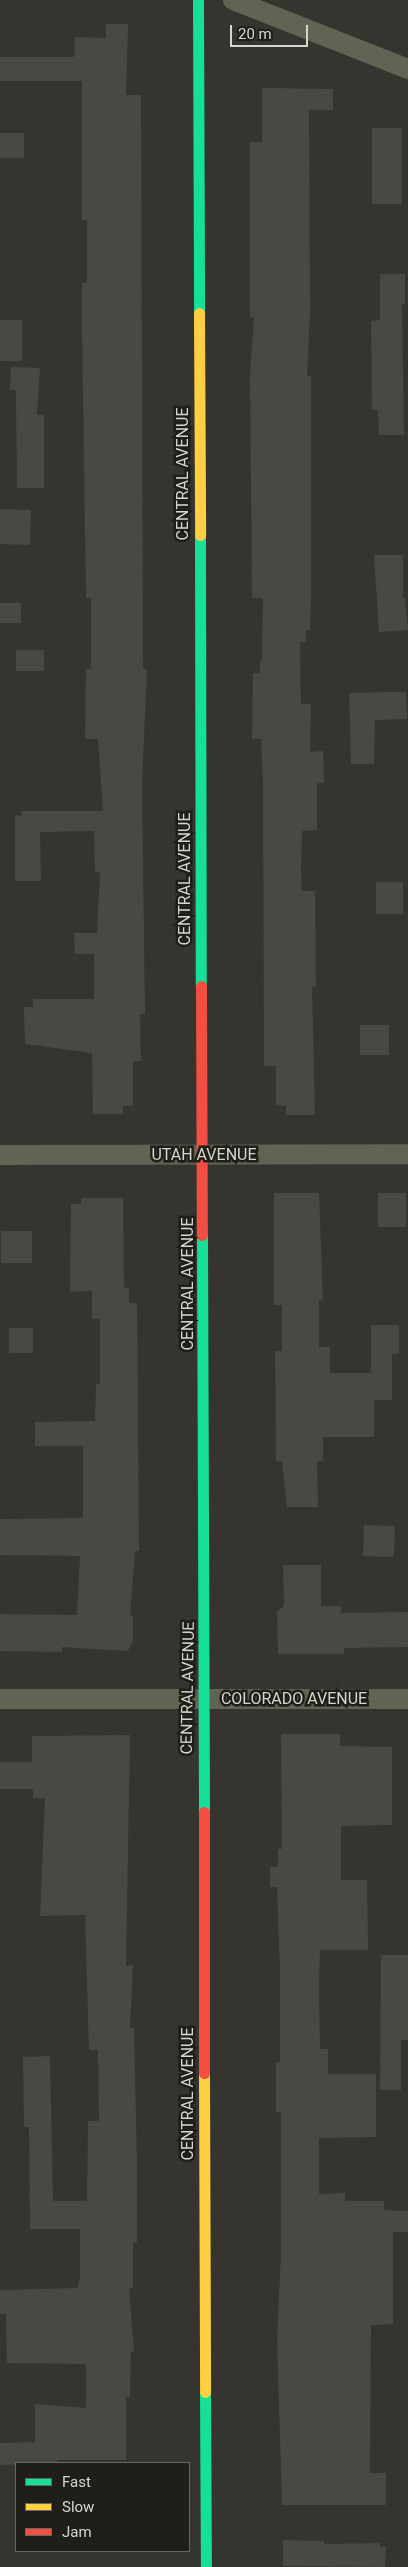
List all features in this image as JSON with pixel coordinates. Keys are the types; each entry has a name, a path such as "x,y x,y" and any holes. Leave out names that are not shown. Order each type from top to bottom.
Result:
{"street":[{"name":"CENTRAL AVENUE","path":"198,0 204,1154 206,2567"},
{"path":"233,0 408,69"},
{"name":"UTAH AVENUE","path":"0,1155 408,1154"},
{"name":"COLORADO AVENUE","path":"0,1699 408,1699"}],"building":[{"path":"106,24 128,24 126,95 141,95 143,669 147,669 142,783 145,1014 140,1014 141,1061 133,1061 133,1106 123,1106 123,1114 93,1114 92,1053 25,1044 24,1007 33,1007 33,999 94,999 94,954 75,954 74,933 97,933 100,872 95,872 94,831 40,832 41,881 15,881 15,815 22,816 21,811 103,811 98,739 85,739 86,669 91,669 91,598 86,598 82,283 87,283 87,220 82,220 82,81 0,81 0,57 74,57 75,37 106,38"},
{"path":"262,88 333,89 333,110 309,110 310,313 307,376 311,376 311,598 310,630 306,630 306,642 300,642 301,704 311,704 310,752 323,751 324,783 317,783 317,830 302,831 301,871 302,891 315,891 316,987 312,986 315,1115 286,1115 286,1106 276,1105 276,1066 264,1066 263,783 261,739 252,739 253,673 260,673 260,661 262,661 263,598 252,598 250,376 254,317 250,317 250,142 262,142"},
{"path":"372,128 402,128 402,204 372,204"},
{"path":"0,133 24,133 24,158 0,158"},
{"path":"380,274 405,274 405,304 402,304 404,435 379,435 378,410 372,410 371,321 380,320"},
{"path":"0,320 22,320 22,361 0,361"},
{"path":"11,367 40,368 37,415 44,415 44,488 17,488 16,390 10,390"},
{"path":"0,509 31,510 30,545 0,544"},
{"path":"374,555 403,555 403,598 405,598 408,630 379,632"},
{"path":"0,603 21,603 21,623 0,623"},
{"path":"16,650 44,650 44,671 16,671"},
{"path":"406,692 407,719 375,720 374,764 351,764 349,693"},
{"path":"376,882 403,882 403,914 376,914"},
{"path":"360,1025 389,1025 389,1055 360,1055"},
{"path":"274,1193 319,1193 323,1301 319,1300 319,1347 330,1347 330,1373 371,1373 371,1325 399,1325 399,1354 392,1354 392,1400 374,1400 374,1437 323,1437 323,1461 317,1461 318,1507 287,1507 282,1461 276,1461 275,1351 282,1351 282,1305 274,1305"},
{"path":"378,1193 406,1193 406,1227 378,1227"},
{"path":"81,1198 123,1198 124,1288 129,1288 129,1303 137,1303 139,1551 135,1551 130,1616 133,1616 133,1641 128,1651 62,1647 62,1652 0,1651 0,1614 77,1615 80,1556 0,1555 0,1519 83,1518 83,1446 35,1446 35,1422 95,1421 96,1384 100,1384 100,1319 92,1319 92,1291 70,1292 71,1204 81,1204"},
{"path":"1,1231 32,1231 32,1263 1,1263"},
{"path":"9,1328 33,1328 33,1353 9,1353"},
{"path":"364,1525 395,1526 394,1557 363,1556"},
{"path":"283,1565 321,1565 321,1606 341,1606 341,1613 408,1612 408,1647 344,1648 344,1654 278,1654 277,1612 284,1606"},
{"path":"281,1734 340,1734 340,1746 392,1747 392,1825 341,1826 341,1880 367,1880 368,1950 320,1950 319,1986 320,2049 328,2049 328,2074 376,2074 376,2137 319,2138 319,2194 345,2193 345,2201 384,2201 384,2210 408,2211 408,2232 393,2232 393,2324 371,2325 370,2473 386,2473 386,2505 282,2505 277,2338 281,2253 281,2112 276,2112 276,2062 280,2062 280,1969 277,1887 270,1887 270,1867 278,1867 278,1849 282,1849"},
{"path":"130,1735 126,1966 133,1965 130,2028 134,2028 137,2242 133,2242 133,2288 129,2289 134,2352 131,2352 130,2397 126,2397 126,2460 57,2460 58,2462 15,2462 15,2464 0,2465 0,2443 35,2442 35,2404 86,2408 86,2364 7,2363 6,2314 0,2314 0,2290 78,2288 80,2276 80,2229 30,2229 29,2127 24,2127 23,2057 50,2056 53,2201 87,2201 88,2121 99,2121 98,2050 89,2050 85,1915 40,1916 45,1798 33,1798 33,1789 0,1789 0,1762 32,1762 32,1736"},
{"path":"381,1955 408,1955 408,2040 401,2040 401,2090 380,2090"},
{"path":"283,2540 324,2541 324,2544 380,2543 380,2547 386,2547 385,2567 283,2566"}],"traffic: fast":[{"path":"198,0 199,313"},
{"path":"200,535 201,986"},
{"path":"202,1235 204,1812"},
{"path":"205,2392 206,2567"}],"traffic: slow":[{"path":"199,313 200,535"},
{"path":"204,2073 205,2392"}],"traffic: jam":[{"path":"201,986 202,1235"},
{"path":"204,1812 204,2073"}]}
